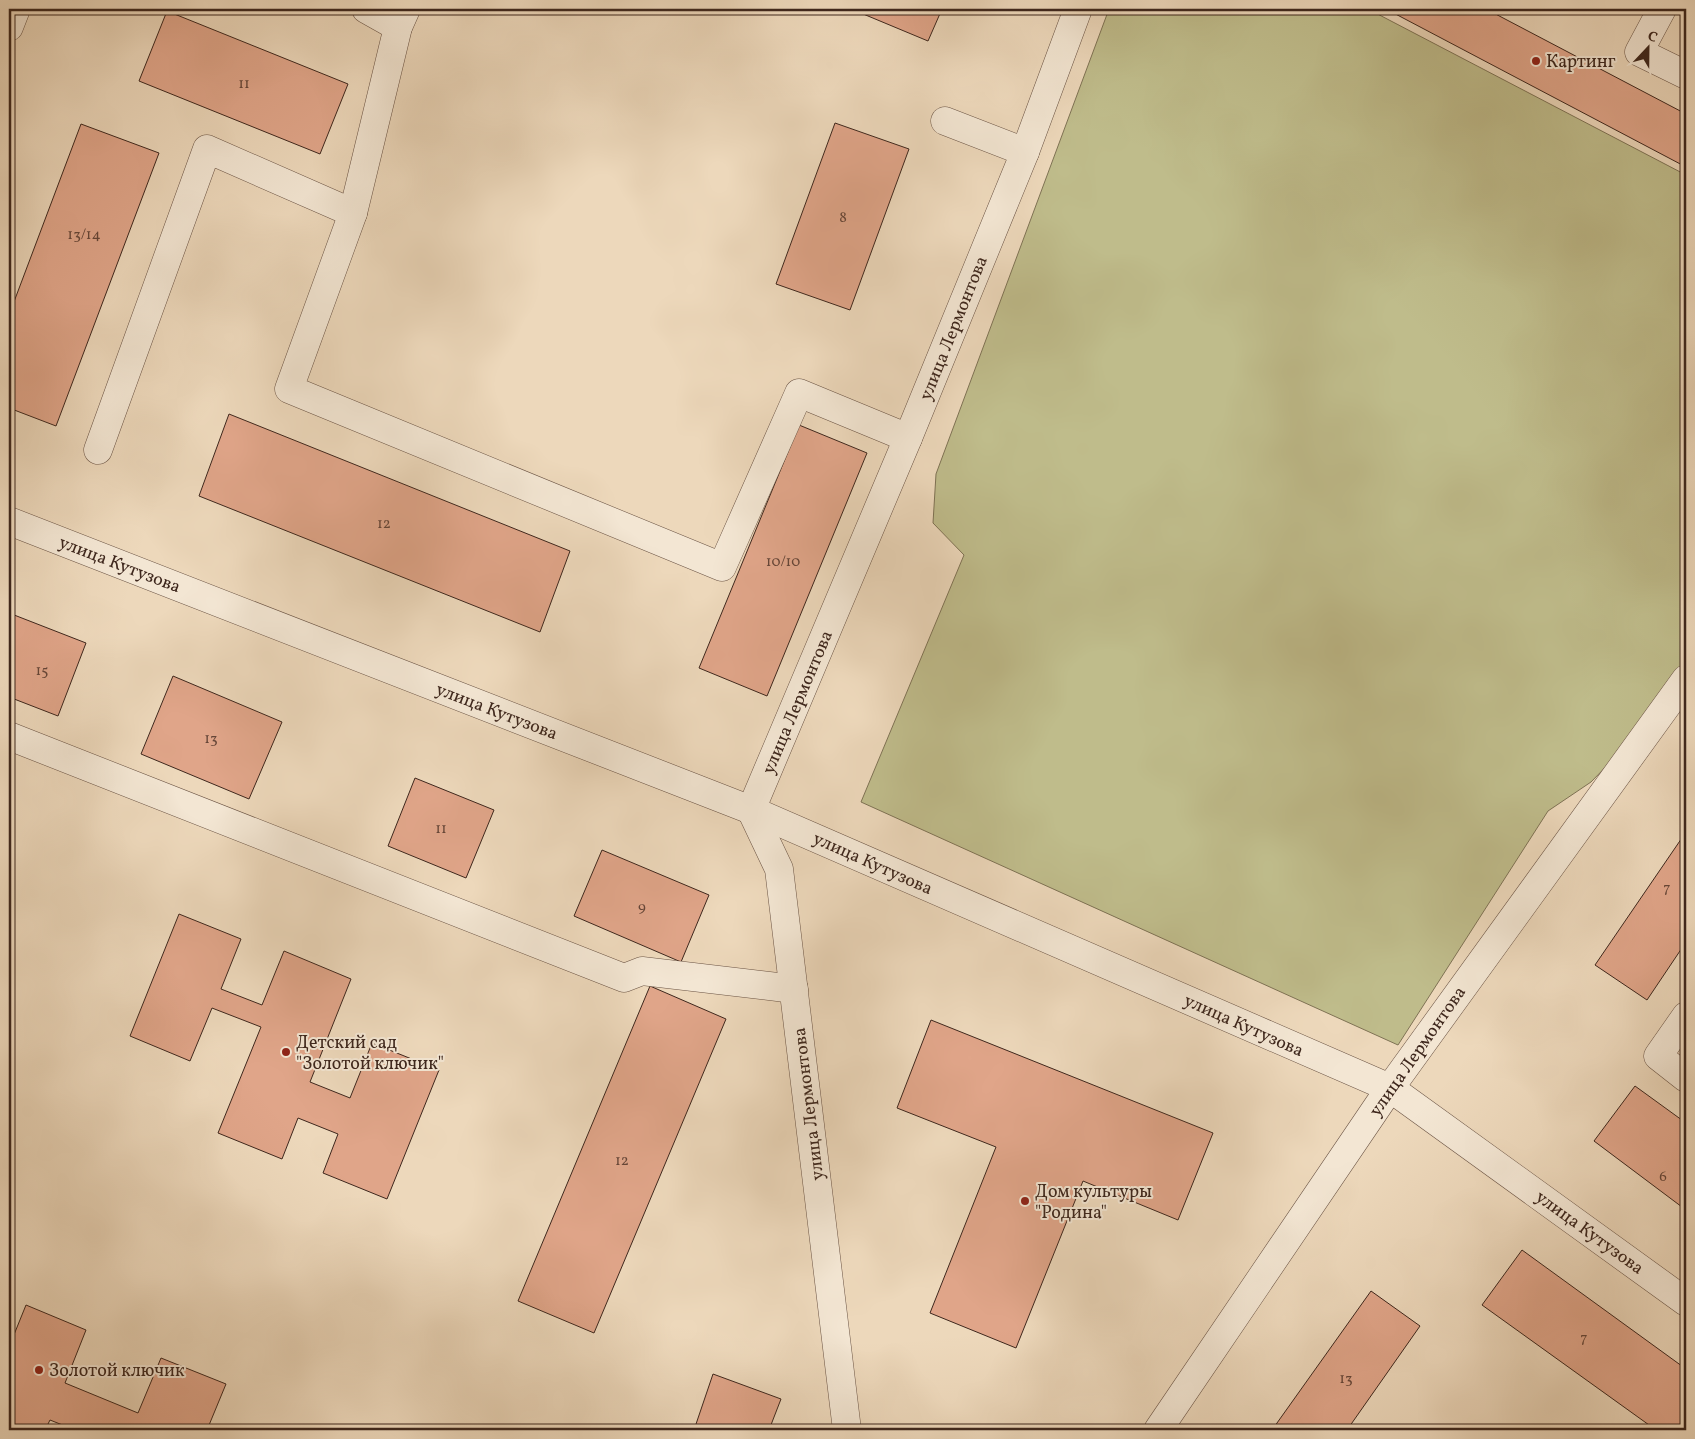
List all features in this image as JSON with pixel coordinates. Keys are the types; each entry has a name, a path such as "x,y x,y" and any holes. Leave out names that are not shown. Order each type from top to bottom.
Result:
{"street":[{"path":"9,27 16,9"},
{"path":"366,9 402,18 353,213 289,389 722,568 799,393 908,438"},
{"name":"улица Лермонтова","path":"847,1430 779,869 751,810 908,438 1025,152 1078,9"},
{"path":"1662,9 1639,52 1686,74"},
{"path":"945,121 1025,152"},
{"path":"98,450 207,149 353,213"},
{"name":"улица Кутузова","path":"9,521 751,810 1390,1088 1686,1302"},
{"name":"улица Лермонтова","path":"1158,1430 1390,1088 1686,679"},
{"path":"9,736 624,978 642,970 794,989"},
{"path":"1686,1016 1658,1056 1686,1078"}],"shaded area":[{"path":"1109,9 1368,9 1686,175 1686,676 1663,708 1591,782 1548,811 1398,1045 861,802 964,555 933,523 936,474"}],"building":[{"path":"857,9 942,9 928,41 856,11"},
{"name":"Картинг","path":"1386,9 1486,9 1686,114 1686,167"},
{"path":"167,11 348,84 320,154 139,81"},
{"path":"835,123 909,149 850,310 776,284"},
{"path":"81,124 159,153 56,426 9,408 9,315"},
{"path":"229,414 570,551 540,632 199,496"},
{"path":"799,425 867,453 767,696 699,668"},
{"path":"9,613 86,643 58,716 9,697"},
{"path":"173,676 282,722 249,799 141,754"},
{"path":"415,778 494,810 466,878 388,846"},
{"path":"1686,832 1686,942 1647,1000 1595,965"},
{"path":"602,850 709,895 681,962 574,916"},
{"name":"Детский сад \"Золотой ключик\"","path":"179,914 241,939 221,989 262,1005 284,951 351,979 310,1082 350,1098 372,1043 439,1070 387,1199 323,1173 338,1134 298,1118 282,1159 218,1133 261,1027 212,1008 190,1061 130,1036"},
{"path":"650,986 726,1019 594,1333 518,1301"},
{"name":"Дом культуры \"Родина\"","path":"931,1020 1213,1133 1178,1220 1083,1181 1016,1348 930,1313 996,1147 897,1108"},
{"path":"1635,1086 1686,1123 1686,1210 1594,1141"},
{"path":"1522,1250 1686,1369 1686,1430 1656,1430 1482,1305"},
{"path":"1371,1291 1420,1326 1347,1430 1272,1430"},
{"name":"Золотой ключик","path":"26,1305 86,1330 65,1383 138,1413 161,1358 226,1384 207,1430 75,1430 50,1420 45,1430 9,1430 9,1347"},
{"path":"713,1374 781,1399 769,1430 694,1430"}],"place":[{"name":"Картинг","path":"1536,61"},
{"name":"Детский сад \"Золотой ключик\"","path":"286,1052"},
{"name":"Дом культуры \"Родина\"","path":"1025,1201"},
{"name":"Золотой ключик","path":"39,1370"}]}
